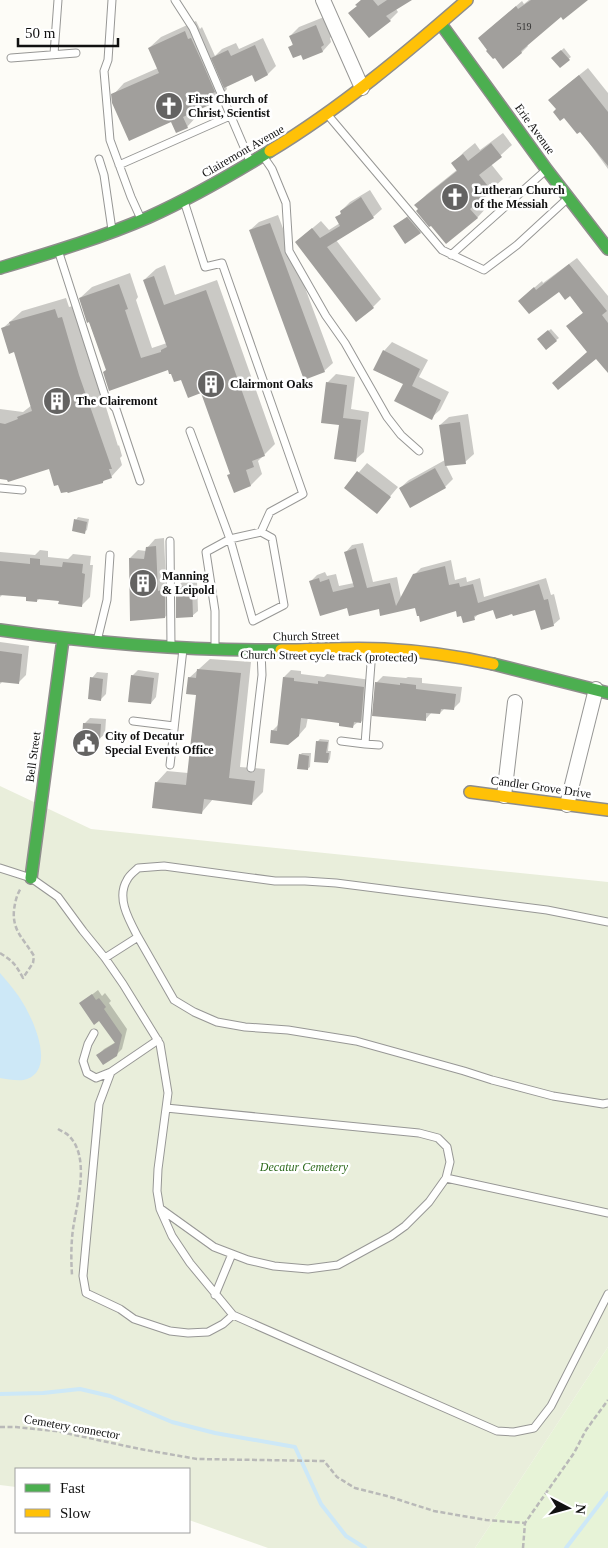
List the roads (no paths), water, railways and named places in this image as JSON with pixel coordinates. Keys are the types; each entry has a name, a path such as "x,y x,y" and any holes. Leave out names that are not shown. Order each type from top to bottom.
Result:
{"main road":[{"name":"Clairemont Avenue","path":"0,268 58,250 141,219 183,200 251,164 327,114 362,88 441,24 467,0"},
{"name":"Erie Avenue","path":"441,24 547,170 608,249"},
{"name":"Church Street","path":"0,630 63,639 177,648 400,650 454,657 518,674 602,691"},
{"name":"Bell Street","path":"28,880 63,639"},
{"name":"Candler Grove Drive","path":"470,792 608,810"}],"street":[{"path":"323,0 362,88"},
{"path":"567,805 602,691"},
{"path":"504,796 515,702"}],"lane":[{"path":"54,54 58,0"},
{"path":"112,0 108,60 104,71 110,140 141,219"},
{"path":"175,0 193,28 251,164"},
{"path":"11,58 76,53"},
{"path":"327,114 442,250 484,270 517,245 569,198"},
{"path":"119,164 230,116"},
{"path":"264,156 272,169 286,203 289,251 326,316 345,343 388,417 401,435 419,451"},
{"path":"99,159 104,175 112,231"},
{"path":"451,255 547,170"},
{"path":"183,200 205,267 222,263 303,494 270,512 261,532"},
{"path":"58,250 105,396 116,409 140,481"},
{"path":"190,431 230,540 253,621 284,605 272,538 261,532 230,540 206,552 215,611 216,649"},
{"path":"0,488 22,490"},
{"path":"170,541 177,648 174,726 170,766"},
{"path":"96,642 107,600 110,555"},
{"path":"364,744 372,649"},
{"path":"251,768 262,674 261,650"},
{"path":"133,721 174,726"},
{"path":"341,741 379,745"},
{"path":"608,922 547,910 447,897 336,883 275,881 164,866 138,868 127,879 123,891 127,916 174,1000 194,1012 217,1022 245,1027 288,1030 356,1041 553,1096 608,1103"},
{"path":"0,868 58,896 124,984 158,1040 168,1093 158,1169 157,1191 160,1209 172,1236 190,1264 233,1315 497,1430 514,1432 534,1428 551,1406 608,1294"},
{"path":"105,958 138,937"},
{"path":"94,1033 88,1044 83,1061 87,1073 96,1078 111,1072 158,1040"},
{"path":"111,1072 99,1104 84,1276 86,1293 120,1309 134,1319 170,1331 188,1333 208,1332 223,1324 233,1315"},
{"path":"160,1209 214,1247 248,1260 274,1266 308,1269 338,1265 391,1236 405,1226 429,1202 446,1178 450,1162 447,1147 438,1138 419,1133 166,1108"},
{"path":"446,1178 608,1212"},
{"path":"215,1295 232,1254"}],"water":[{"path":"0,973 28,1013 34,1025 41,1052 40,1063 36,1073 24,1080 0,1078"}],"waterway":[{"path":"0,1394 43,1393 80,1389 110,1396 172,1422 215,1433 295,1447 321,1504 346,1536 365,1548"},
{"path":"566,1548 608,1493"}],"place":[{"name":"First Church of Christ, Scientist","path":"169,106"},
{"name":"Lutheran Church of the Messiah","path":"455,197"},
{"name":"Clairmont Oaks","path":"211,384"},
{"name":"The Clairemont","path":"57,401"},
{"name":"Manning & Leipold","path":"143,583"},
{"name":"City of Decatur Special Events Office","path":"86,743"}],"park label":[{"name":"Decatur Cemetery","path":"304,1167"}]}
